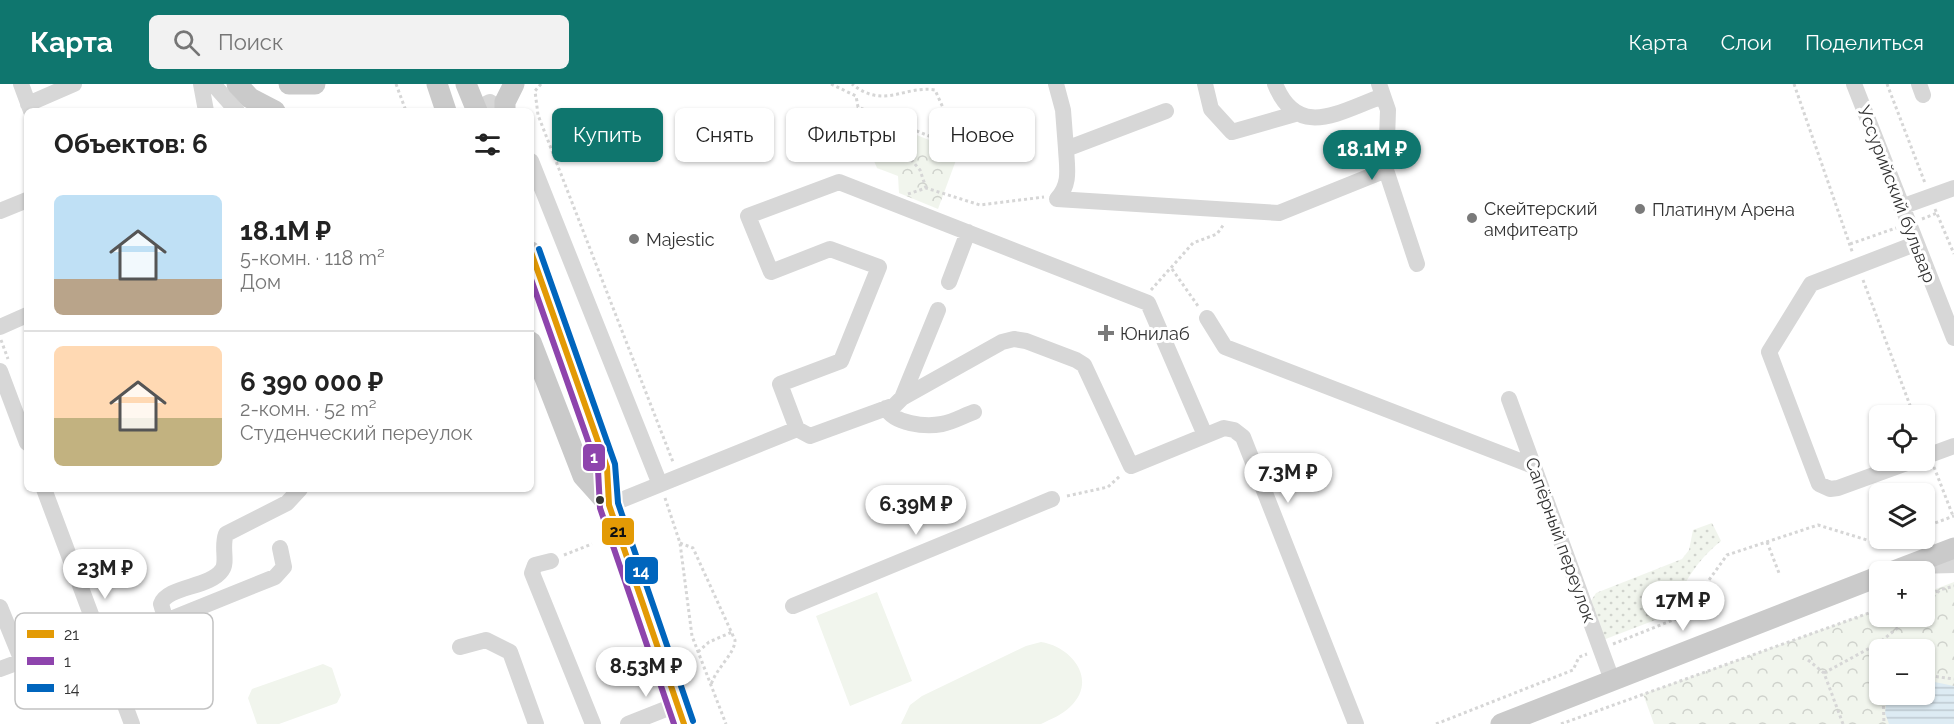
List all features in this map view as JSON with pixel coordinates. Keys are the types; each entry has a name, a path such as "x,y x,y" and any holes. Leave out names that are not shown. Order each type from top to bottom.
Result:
{"main road":[{"path":"237,84 250,98 269,108"},
{"path":"289,84 315,84"},
{"path":"436,84 445,108"},
{"path":"466,84 476,108"},
{"path":"505,108 505,102 514,84"},
{"path":"534,260 607,467 609,505 680,714"},
{"path":"534,350 583,476 609,505"},
{"path":"1919,561 1954,548"},
{"path":"1501,724 1869,580"}],"street":[{"path":"21,84 30,107 74,84"},
{"path":"201,84 205,108"},
{"path":"213,84 234,108"},
{"path":"1056,84 1063,110 1068,182 1065,191 1057,199"},
{"path":"1205,84 1211,109 1232,132 1295,114 1316,119 1381,90 1388,110 1386,170 1417,264"},
{"path":"1275,84 1281,98 1295,114"},
{"name":"Уссурийский бульвар","path":"1854,84 1900,207 1954,338"},
{"path":"478,108 490,102 500,108"},
{"path":"1066,149 1166,111"},
{"path":"534,169 659,482"},
{"path":"1057,199 1279,213 1386,170"},
{"path":"1205,435 1148,303 839,182 748,216 771,272 830,249 879,267 841,361 780,384 797,429 810,436 886,408 1002,342 1014,339 1026,341 1084,365 1131,466 1224,428 1234,430 1243,437 1356,724"},
{"path":"1900,207 1954,188"},
{"path":"0,211 24,201"},
{"path":"949,282 968,232"},
{"path":"1886,471 1838,488 1830,489 1819,484 1768,352 1810,284 1915,244"},
{"path":"902,398 938,310"},
{"path":"0,327 24,316"},
{"path":"1207,318 1225,347 1533,466"},
{"path":"0,371 24,435"},
{"name":"Сапёрный переулок","path":"1509,399 1612,680"},
{"path":"886,408 897,420 933,425 947,423 974,412"},
{"path":"609,505 659,482 797,429"},
{"path":"1935,453 1954,446"},
{"path":"45,492 90,613"},
{"path":"164,613 161,604 166,596 209,581 223,569 225,562 222,549 226,534 287,502 297,492"},
{"path":"793,606 1052,499"},
{"path":"185,613 275,576 284,567 280,548"},
{"path":"551,561 535,565 531,573 593,724"},
{"path":"1935,566 1954,565"},
{"path":"0,607 15,644"},
{"path":"460,646 486,640 510,652 536,724"},
{"path":"0,669 15,664"},
{"path":"126,709 132,724"},
{"path":"628,724 680,714"}],"path":[{"path":"396,84 405,108"},
{"path":"541,84 535,91 538,115 679,475"},
{"path":"831,84 856,96 858,107 861,108"},
{"path":"852,84 865,92 881,97 935,90 960,145 956,147 917,131"},
{"path":"1887,84 1954,255"},
{"path":"913,162 920,170 926,188"},
{"path":"890,202 926,188 980,206 1037,196 1057,199"},
{"path":"1153,288 1193,243 1217,234 1233,210"},
{"path":"1172,269 1207,318"},
{"path":"1052,499 1108,487 1131,466"},
{"path":"1930,471 1954,516 1935,523"},
{"path":"659,482 680,543 690,630 726,724"},
{"path":"1436,724 1573,670 1579,657 1683,616 1727,555 1818,525 1869,541"},
{"path":"1767,542 1779,573"},
{"path":"680,543 693,548 732,632 735,645 719,666 711,687"},
{"path":"551,561 592,544"},
{"path":"1935,592 1954,586"},
{"path":"1935,595 1940,590"},
{"path":"1561,724 1869,613"},
{"path":"1824,673 1879,643 1899,627"},
{"path":"698,652 709,642 732,632"},
{"path":"1808,660 1824,673 1843,724"},
{"path":"1935,676 1954,679"},
{"path":"1883,705 1884,724"}],"green space":[{"path":"917,135 929,140 929,162 955,162 938,209 899,193 898,176 877,168 874,162 917,162"},
{"path":"1712,523 1721,541 1704,557 1691,574 1671,614 1603,640 1591,601 1596,593 1682,559 1689,550 1693,530"},
{"path":"1954,582 1954,724 1654,724 1643,694 1869,613 1869,627 1935,627 1935,589"},
{"path":"877,592 912,681 850,706 816,616"},
{"path":"1041,642 1053,645 1072,658 1082,676 1082,687 1078,697 1060,715 1041,724 901,724 910,705 922,696 1026,646"},
{"path":"323,664 332,668 341,695 337,703 279,724 257,724 248,698 252,689"}],"shaded area":[{"path":"1935,682 1954,686 1954,724 1889,724 1885,713 1886,705 1935,705"}],"transit line":[{"name":"14","path":"539,249 615,464 618,503 693,721"},
{"name":"21","path":"534,260 607,467 609,505 684,724"},
{"name":"1","path":"534,288 598,469 600,508 674,724"}],"place":[{"name":"Платинум Арена","path":"1640,209"},
{"name":"Скейтерский амфитеатр","path":"1472,218"},
{"name":"Majestic","path":"634,239"},
{"name":"Юнилаб","path":"1106,333"}]}
